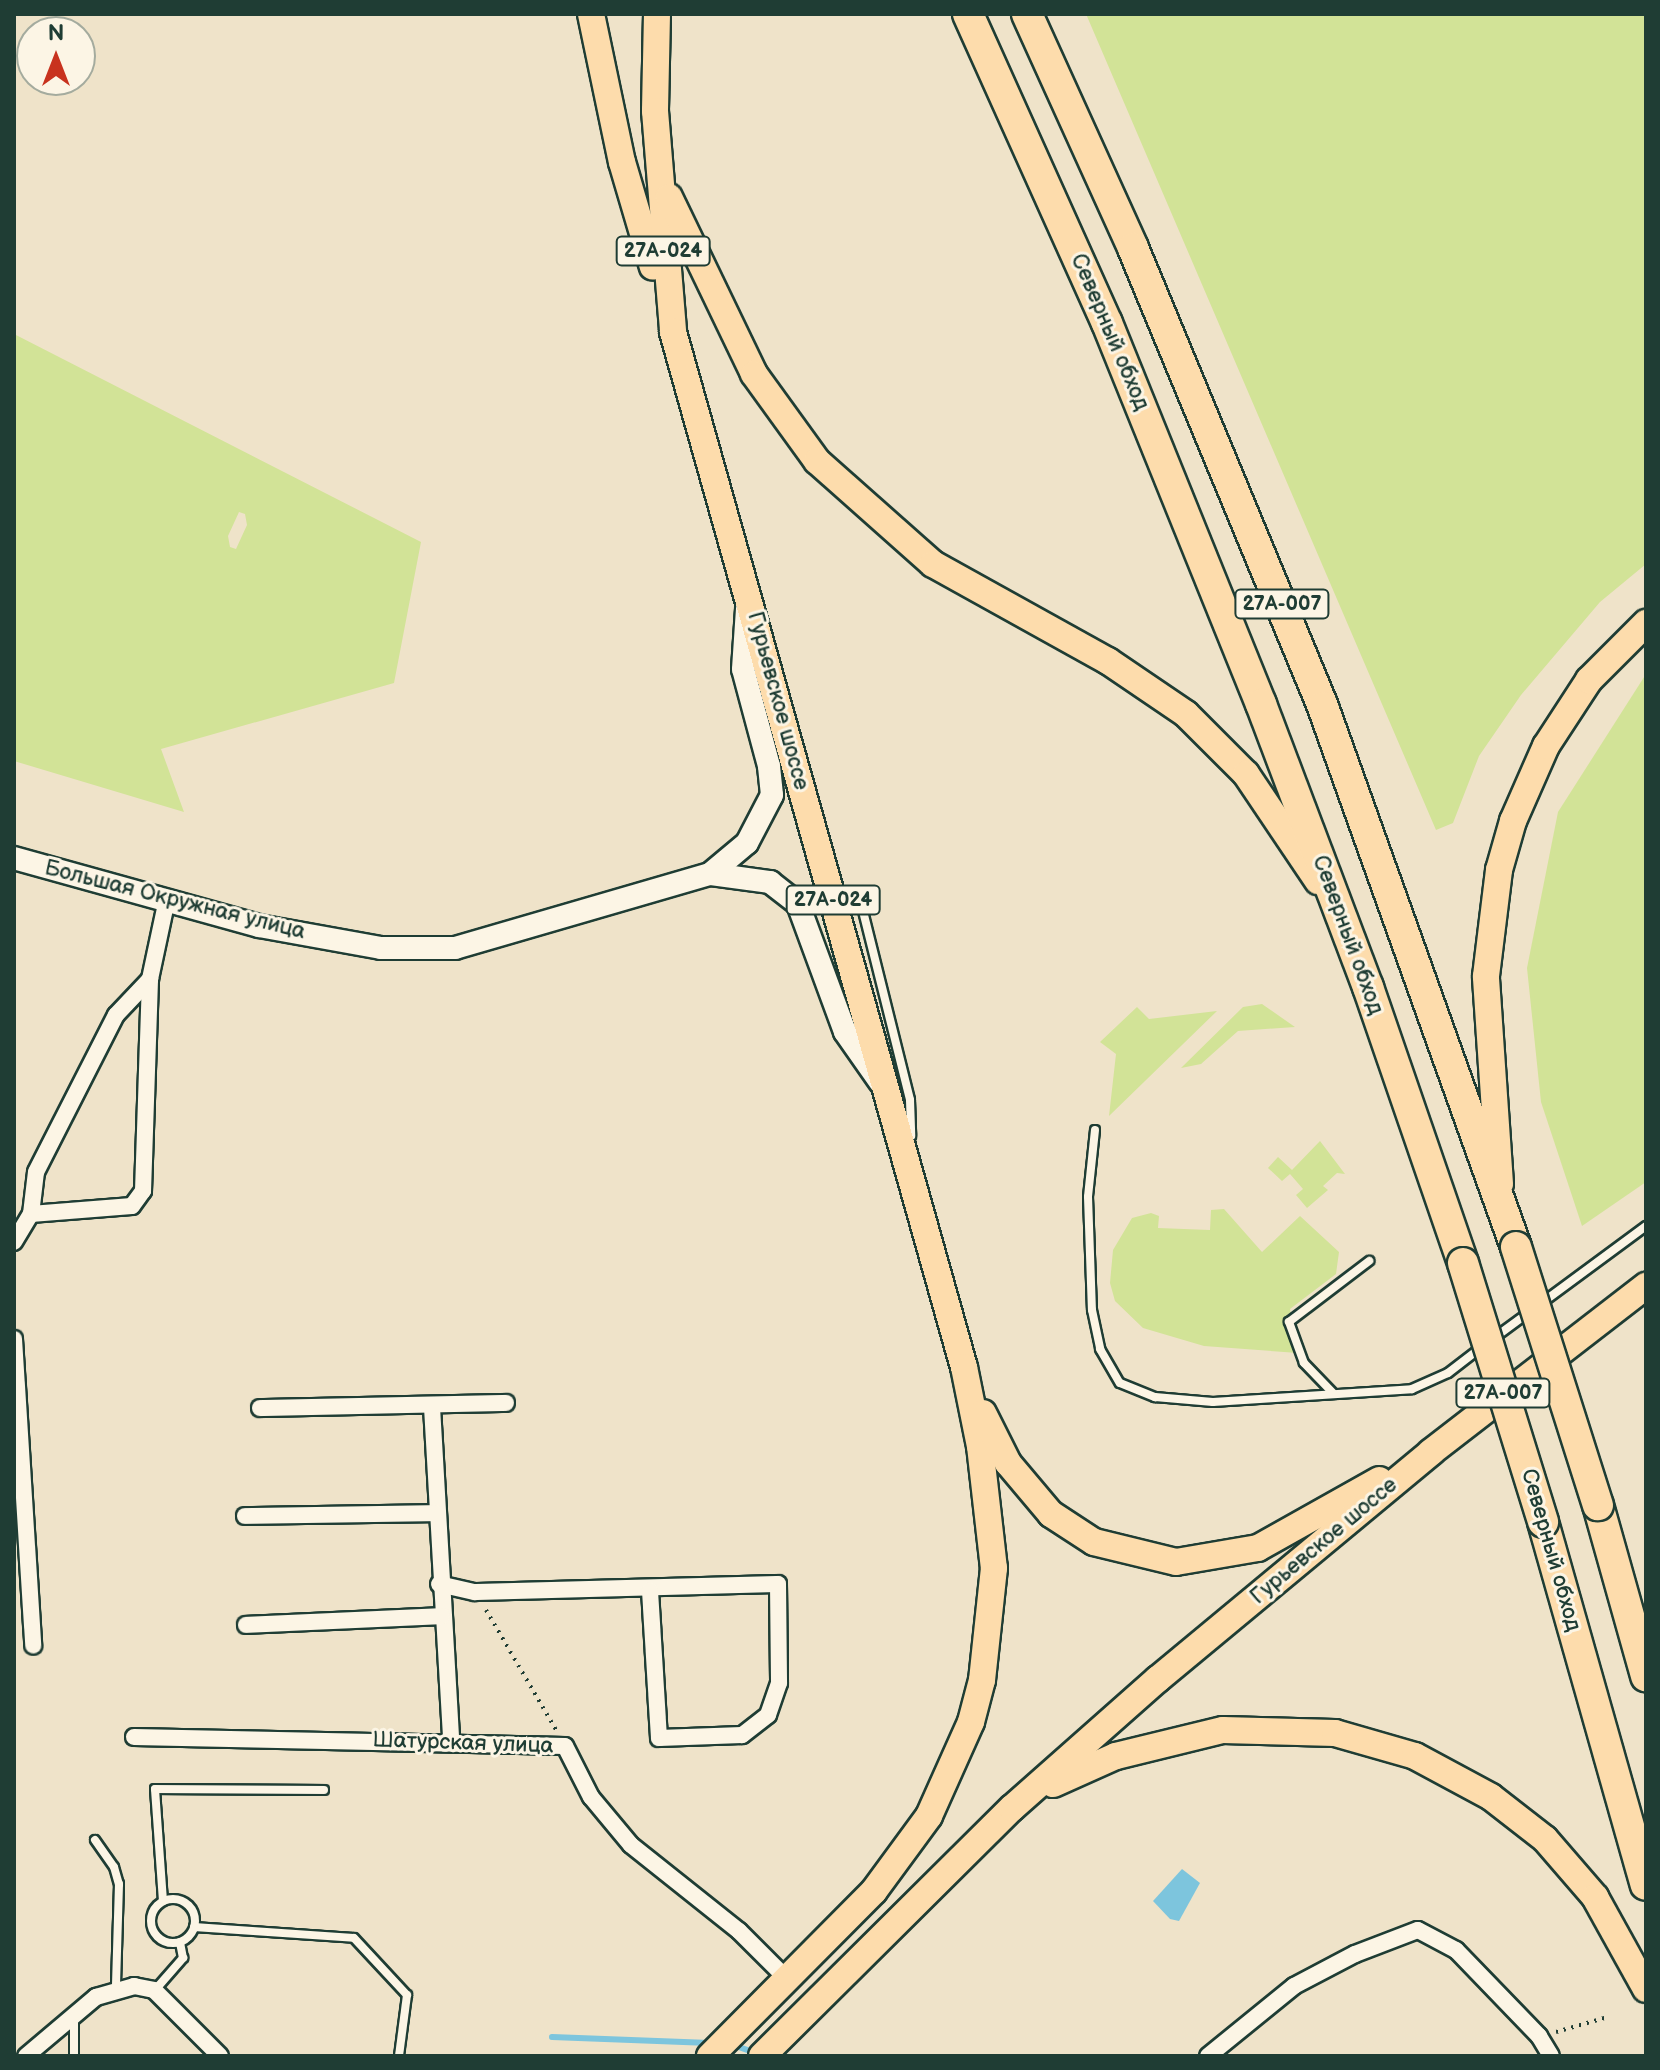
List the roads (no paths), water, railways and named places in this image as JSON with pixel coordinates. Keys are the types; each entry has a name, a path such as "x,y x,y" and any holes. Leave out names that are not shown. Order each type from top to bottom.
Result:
{"highway":[{"name":"Северный обход","path":"968,14 1160,450 1368,987 1463,1263 1543,1522 1646,1885"},
{"name":"27А-007","path":"1027,14 1145,276 1323,707 1516,1247 1598,1505 1646,1676"}],"main road":[{"path":"591,14 622,162 673,332"},
{"name":"Гурьевское шоссе","path":"657,14 660,170 673,332 966,1377"},
{"path":"660,170 679,227 730,331 781,418 817,461 854,500 933,564 1147,685 1213,736 1304,858 1368,987"},
{"path":"710,874 734,858 752,836 772,795 769,766 743,669 748,592"},
{"path":"1502,1208 1486,976 1499,870 1528,782 1546,746 1589,680 1646,623"},
{"name":"Большая Окружная улица","path":"14,858 259,926 381,948 455,948 710,874"},
{"path":"710,874 770,882 798,904 845,1032 884,1089"},
{"name":"Гурьевское шоссе","path":"1012,1808 1431,1452 1646,1286"},
{"path":"966,1377 1008,1463 1051,1514 1094,1542 1176,1562 1258,1548 1431,1452"},
{"path":"713,2053 904,1854 942,1791 971,1722 986,1659 994,1568 966,1377"},
{"path":"765,2052 1012,1808 1116,1756 1179,1738 1259,1727 1371,1741 1458,1775 1545,1839 1610,1919 1646,1989"}],"street":[{"path":"31,1214 132,1206 143,1191 150,979 167,899"},
{"path":"16,1236 31,1214 36,1172 116,1015 150,979"},
{"path":"14,1339 33,1645"},
{"path":"260,1408 432,1407 506,1403"},
{"path":"432,1407 439,1584 451,1741"},
{"path":"245,1516 435,1513"},
{"path":"439,1584 475,1592 650,1590 778,1584 779,1683 768,1715 742,1735 659,1738 650,1590"},
{"path":"246,1625 442,1616"},
{"name":"Шатурская улица","path":"134,1737 451,1741 565,1746 591,1797 631,1845 739,1931 794,1968"},
{"path":"1208,2056 1294,1986 1398,1936 1418,1930 1436,1935 1539,2036 1551,2056"},
{"path":"26,2056 75,2012 116,1988 154,1990 220,2056"}],"lane":[{"path":"859,895 910,1100 911,1182"},
{"path":"1095,1130 1088,1197 1092,1310 1100,1349 1120,1383 1155,1397 1213,1402 1412,1389 1448,1373 1646,1226"},
{"path":"1336,1394 1304,1363 1289,1322 1369,1261"},
{"path":"163,1901 155,1789 324,1790"},
{"path":"95,1840 114,1867 119,1884 116,1988"},
{"path":"163,1901 184,1902 193,1912 194,1927 180,1942 165,1942 151,1926 153,1911 163,1901"},
{"path":"194,1927 354,1938 407,1995 399,2056"},
{"path":"154,1990 183,1958 180,1942"},
{"path":"74,2056 75,2012"}],"water":[{"path":"1182,1869 1200,1883 1179,1921 1170,1919 1153,1901"}],"waterway":[{"path":"552,2037 710,2043"},
{"path":"733,2045 756,2053"}]}
